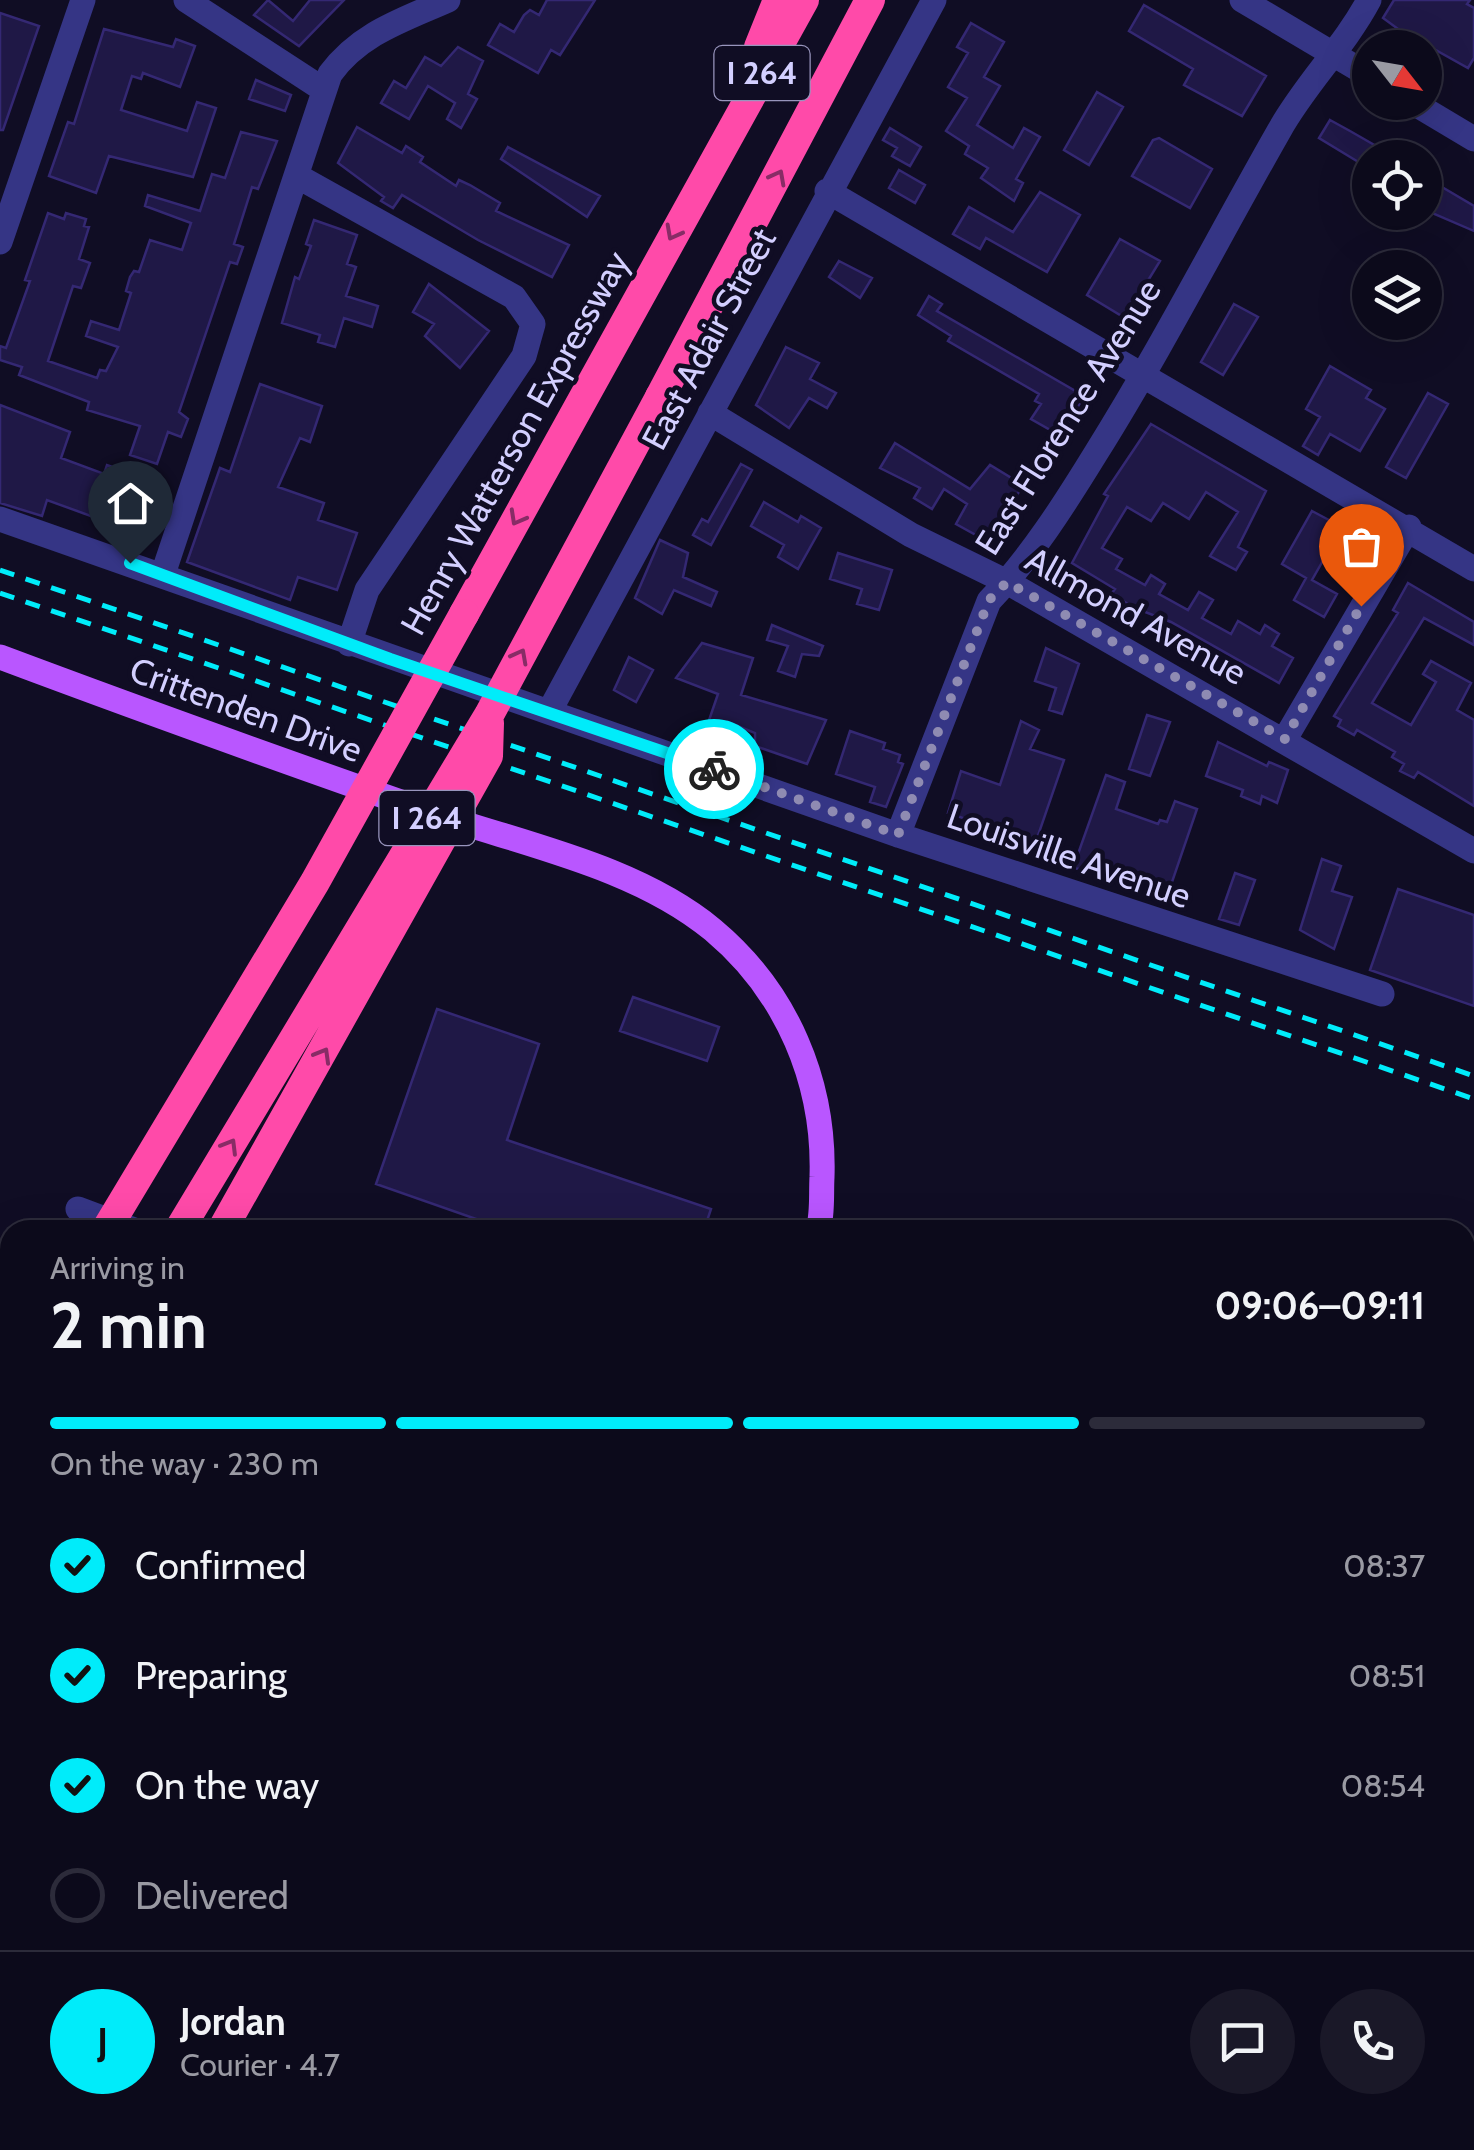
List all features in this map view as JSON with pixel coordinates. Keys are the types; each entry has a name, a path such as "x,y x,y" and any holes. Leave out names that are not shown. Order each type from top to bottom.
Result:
{"highway":[{"path":"719,147 778,0"},
{"name":"Henry Watterson Expressway","path":"112,1220 305,899 804,0"},
{"name":"I 264","path":"186,1220 489,715 871,1"},
{"path":"228,1220 488,756 489,715"}],"main road":[{"name":"Crittenden Drive","path":"0,657 252,750 610,873 712,929 770,992 794,1033 813,1080 823,1142 819,1220"}],"street":[{"path":"0,242 83,0"},
{"path":"186,0 324,90"},
{"path":"162,574 330,74 356,44 448,0"},
{"name":"East Adair Street","path":"548,712 934,0"},
{"path":"1242,0 1352,65"},
{"name":"East Florence Avenue","path":"898,835 989,600 1007,582 1077,483 1144,374 1288,114 1369,0"},
{"path":"1442,119 1474,138"},
{"path":"297,176 514,297 532,324 524,356 367,590 349,644"},
{"path":"828,191 1409,527 1474,569"},
{"name":"Allmond Avenue","path":"710,413 911,535 1007,582 1474,851"},
{"name":"Louisville Avenue","path":"0,519 898,835 1382,994"},
{"path":"1285,739 1409,527"},
{"path":"78,1209 107,1220"}],"building":[{"path":"268,0 293,21 310,0 344,0 299,46 254,15"},
{"path":"547,0 595,0 560,55 551,50 538,73 488,45 500,24 514,32 524,15 530,10 539,15"},
{"path":"1394,0 1470,0 1467,4 1474,8 1474,58 1468,68 1442,54 1442,30 1399,30 1383,18"},
{"path":"1144,5 1266,76 1242,116 1184,85 1193,69 1129,31"},
{"path":"0,13 39,26 3,130 0,130"},
{"path":"971,23 1004,42 984,77 1000,86 977,125 1013,148 1024,128 1040,137 1016,179 1023,183 1014,201 981,178 988,168 965,154 969,146 946,131 967,98 948,87 968,53 957,47"},
{"path":"104,29 173,47 176,39 195,46 180,87 143,73 141,79 132,76 121,110 187,131 197,102 216,108 193,177 109,156 96,193 49,176 68,122 74,124"},
{"path":"458,47 483,61 468,94 477,99 461,128 447,119 455,103 428,86 409,119 381,103 394,81 406,88 425,57 441,66"},
{"path":"256,80 291,95 285,111 249,99"},
{"path":"1097,92 1123,107 1089,165 1064,150"},
{"path":"1330,120 1365,140 1352,140 1352,158 1319,138"},
{"path":"357,127 402,153 406,146 423,157 420,162 456,186 459,180 500,203 496,211 569,245 552,277 478,240 402,195 393,208 381,201 384,197 338,163"},
{"path":"890,128 921,147 910,166 892,156 897,148 883,140"},
{"path":"241,132 277,141 258,189 252,187 234,244 243,247 237,264 230,262 179,412 188,419 181,437 168,432 157,464 130,455 140,426 87,410 89,402 19,375 22,367 0,360 0,346 6,348 30,281 25,280 48,213 64,219 66,213 86,219 84,226 89,227 79,259 90,263 81,288 73,286 48,361 97,378 100,370 106,371 118,347 86,336 91,321 119,330 131,293 126,291 130,277 134,271 139,272 150,240 182,250 191,223 145,206 148,195 200,211 212,174 225,178"},
{"path":"1159,138 1212,169 1190,208 1132,176 1153,140"},
{"path":"508,147 600,196 587,217 501,159"},
{"path":"899,170 925,185 915,203 889,188"},
{"path":"1442,187 1474,206 1474,231 1442,217"},
{"path":"1040,192 1080,215 1047,272 986,238 980,249 953,234 969,207 1013,232"},
{"path":"314,220 357,235 347,264 356,267 346,296 378,306 372,327 344,318 335,347 318,342 320,335 282,323 295,277 299,279 311,246 306,244"},
{"path":"1120,239 1160,261 1125,318 1087,295"},
{"path":"839,261 872,278 860,298 829,277"},
{"path":"429,284 489,331 460,368 425,336 434,324 413,312"},
{"path":"929,296 942,304 937,311 1084,396 1061,436 1031,419 1041,404 1035,401 1039,394 948,341 951,336 918,315"},
{"path":"1234,304 1258,317 1223,375 1201,362"},
{"path":"786,347 819,363 810,379 836,393 827,408 809,398 789,428 756,405"},
{"path":"1330,366 1371,390 1366,398 1385,409 1360,451 1330,434 1318,455 1303,446 1320,417 1306,409"},
{"path":"260,384 322,406 310,442 300,438 278,487 324,503 318,520 357,533 337,590 298,577 290,600 187,562 220,468 230,472"},
{"path":"1428,393 1448,404 1406,478 1386,467"},
{"path":"0,405 70,432 61,458 104,474 107,465 122,470 114,492 156,508 144,542 119,533 121,527 47,500 42,516 0,503"},
{"path":"1151,424 1266,491 1238,547 1247,552 1236,570 1210,556 1238,512 1206,492 1189,519 1163,503 1151,521 1127,507 1102,548 1122,559 1116,569 1145,585 1151,575 1165,584 1159,594 1188,610 1199,592 1213,600 1202,618 1231,634 1238,621 1260,634 1265,625 1279,634 1272,646 1293,658 1279,683 1171,622 1132,607 1112,593 1115,589 1072,563 1108,496 1104,494"},
{"path":"895,443 970,489 990,465 1018,482 1015,487 1020,490 992,538 988,535 985,540 956,524 967,504 944,489 932,509 914,498 920,488 880,468"},
{"path":"741,464 752,470 711,545 693,535 702,519 708,522"},
{"path":"764,502 798,522 801,516 821,528 798,569 778,557 784,545 751,526"},
{"path":"1312,511 1342,527 1312,580 1337,594 1324,617 1294,600 1306,578 1282,564"},
{"path":"660,540 688,553 683,577 717,592 711,606 674,590 662,614 635,598"},
{"path":"838,553 892,570 879,610 857,604 862,589 830,579"},
{"path":"1408,583 1474,622 1474,645 1424,618 1372,703 1411,725 1436,682 1423,674 1431,661 1471,683 1457,710 1474,720 1474,806 1418,772 1414,778 1400,771 1404,764 1392,757 1395,752 1357,730 1354,735 1338,726 1341,720 1334,716 1398,613 1393,610"},
{"path":"772,625 823,646 819,656 802,654 795,677 778,671 788,646 767,640"},
{"path":"702,643 753,658 741,695 826,720 807,764 755,746 755,733 728,722 723,735 706,729 718,694 676,678"},
{"path":"1046,648 1079,664 1062,714 1049,710 1056,688 1035,681"},
{"path":"629,657 653,670 636,702 614,690"},
{"path":"1147,715 1170,722 1150,776 1129,769"},
{"path":"1021,721 1039,730 1030,749 1064,760 1032,853 1012,847 1016,836 948,813 961,771 1000,785"},
{"path":"850,731 885,743 883,749 900,755 898,762 903,764 886,807 870,802 875,787 836,774"},
{"path":"1218,742 1267,766 1269,762 1288,770 1277,803 1262,796 1260,804 1241,796 1243,790 1206,776"},
{"path":"1106,775 1125,782 1116,809 1158,824 1160,820 1167,822 1175,801 1197,809 1171,885 1118,868 1116,875 1073,868"},
{"path":"1322,859 1341,866 1332,891 1352,897 1334,949 1300,930"},
{"path":"1235,873 1255,880 1239,925 1219,919"},
{"path":"1398,889 1474,915 1474,1006 1370,970"},
{"path":"633,997 719,1027 707,1061 620,1031"},
{"path":"437,1009 539,1044 507,1140 711,1209 707,1220 479,1220 376,1184"}],"railway":[{"path":"0,570 1474,1076"},
{"path":"0,593 1474,1099"}],"way so far":[{"path":"714,769 898,835 989,600 1007,582 1112,645 1285,739 1361,606"}],"route":[{"path":"130,563 390,659 714,769"}]}
